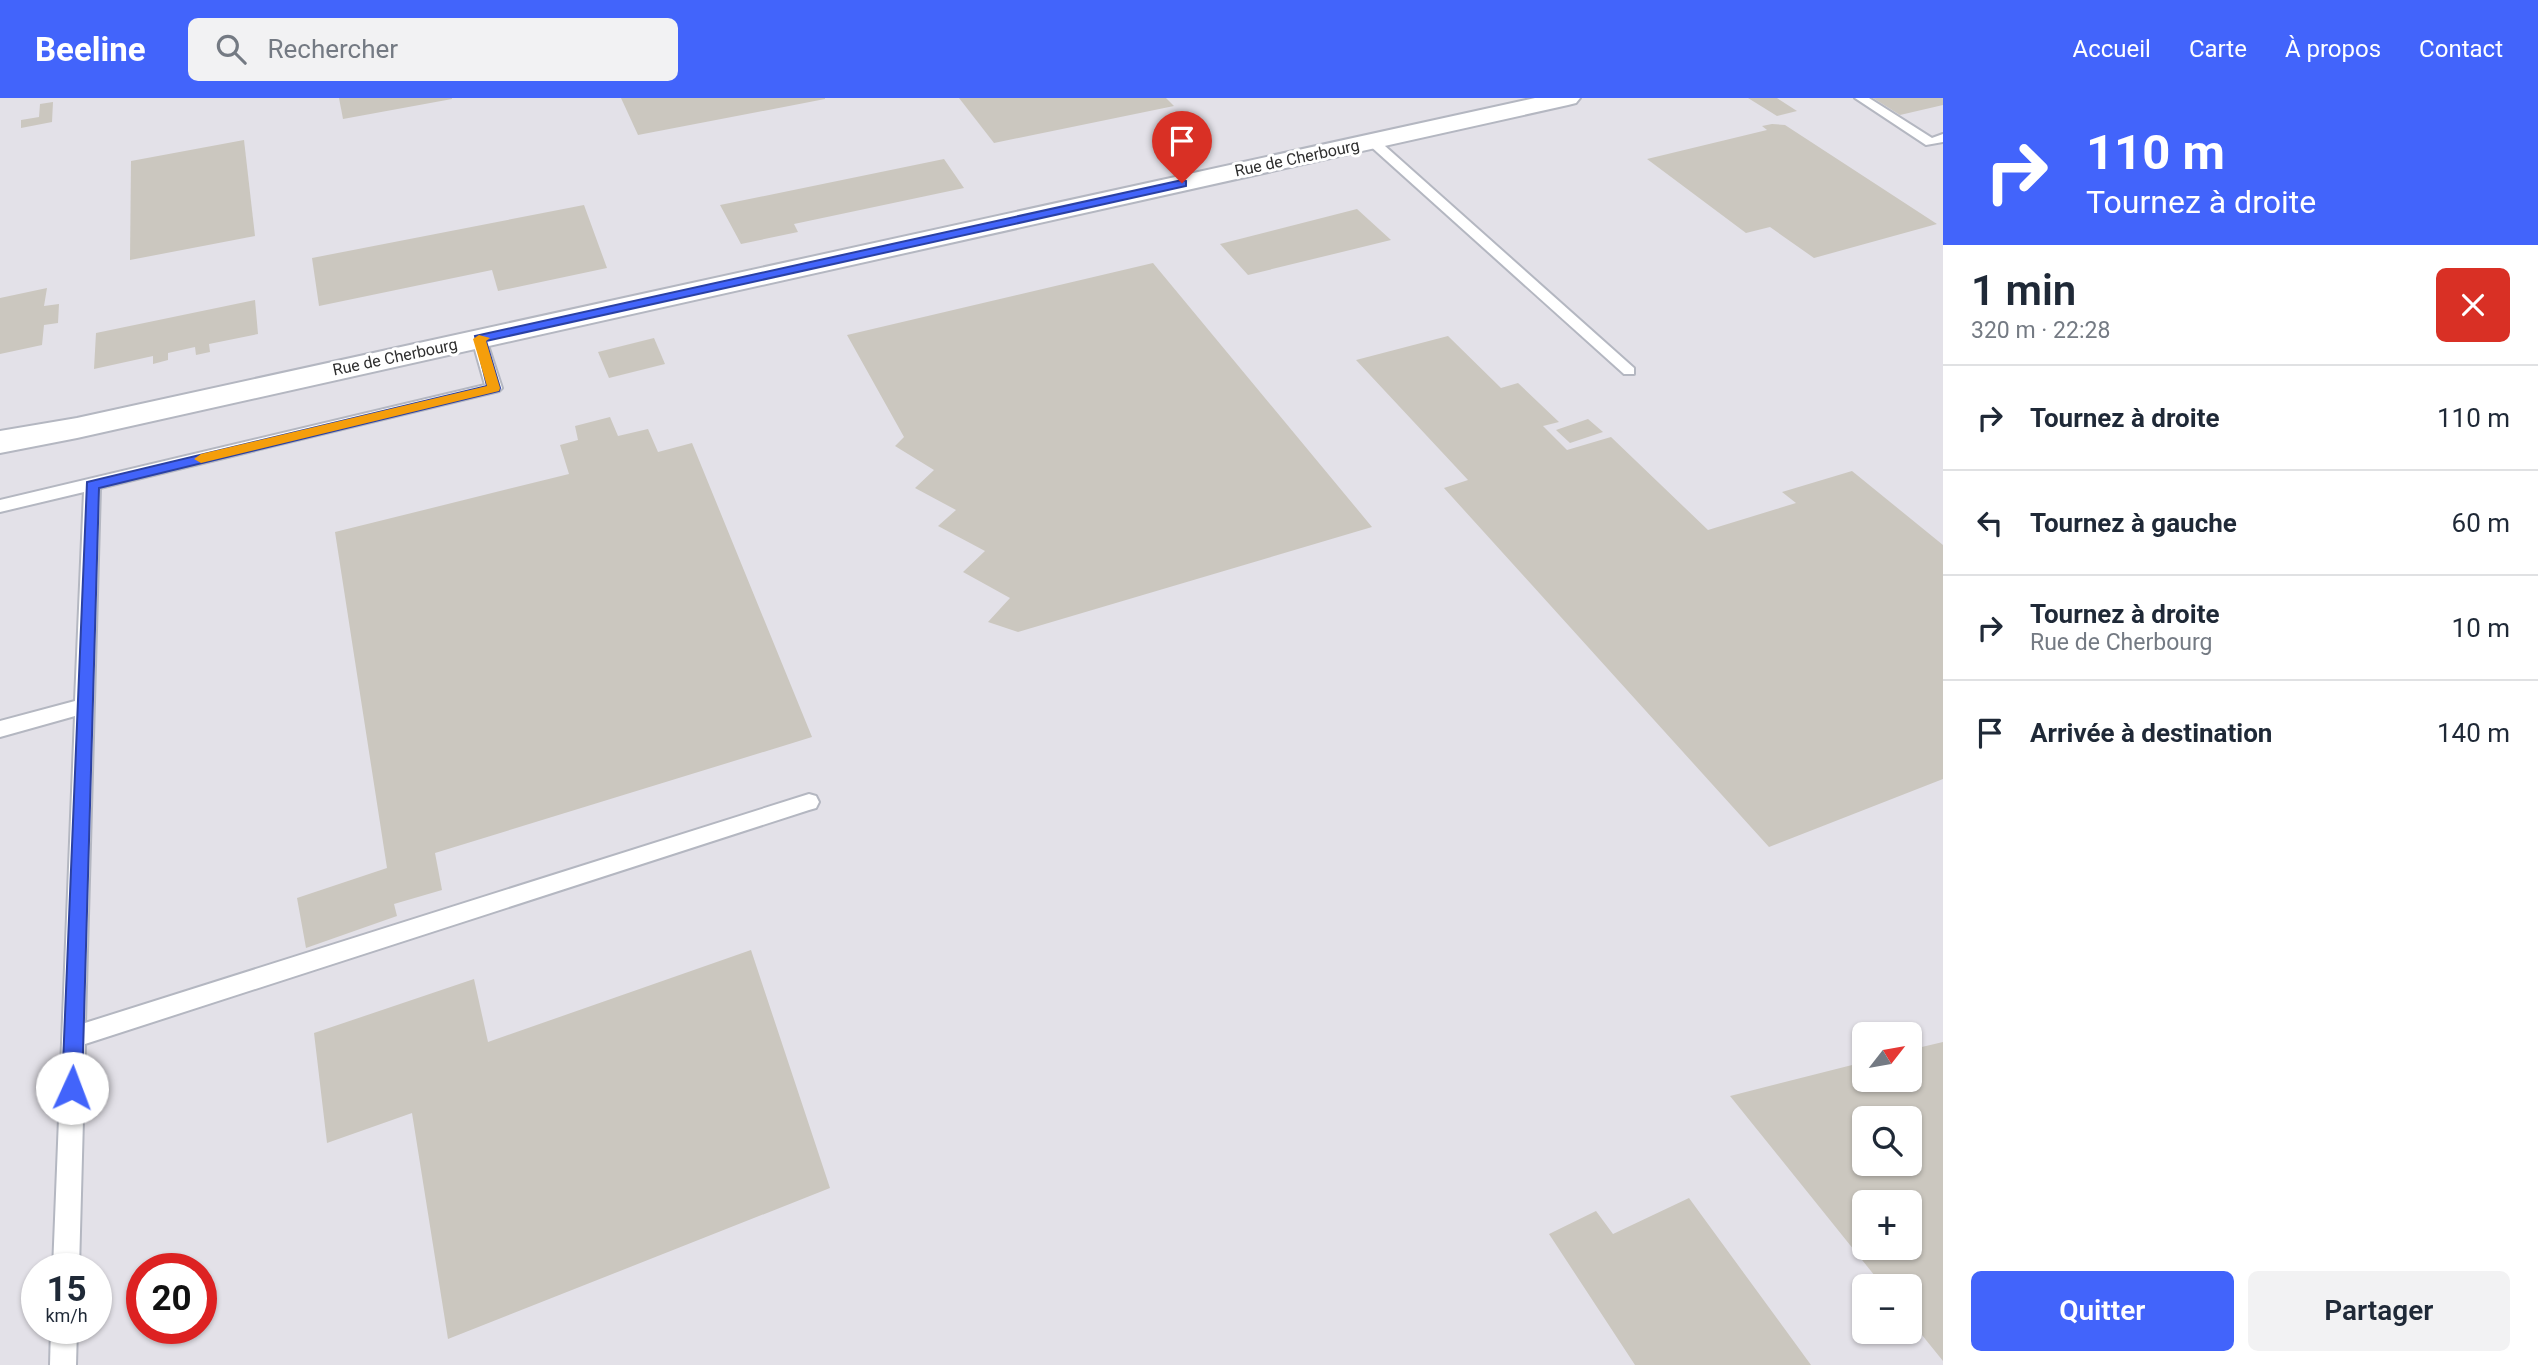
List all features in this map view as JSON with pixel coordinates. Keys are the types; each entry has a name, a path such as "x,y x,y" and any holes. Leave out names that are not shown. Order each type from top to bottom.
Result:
{"street":[{"name":"Rue de Cherbourg","path":"0,442 1568,98"}],"lane":[{"path":"1861,98 1930,142 1943,138"},
{"path":"1372,141 1629,371"},
{"path":"0,506 494,388 479,339"},
{"path":"67,1253 92,485"},
{"path":"0,729 85,706"},
{"path":"74,1037 809,802"},
{"path":"63,1365 64,1344"}],"shaded area":[{"path":"0,98 1943,98 1943,1365 0,1365"}],"building":[{"path":"339,98 452,98 452,99 343,119"},
{"path":"621,98 825,98 825,99 638,135"},
{"path":"959,98 1166,98 1174,106 994,143"},
{"path":"1748,98 1777,98 1797,111 1777,116"},
{"path":"1873,98 1943,98 1943,105 1900,115"},
{"path":"53,102 52,122 21,128 21,120 39,117 40,104"},
{"path":"1785,125 1937,224 1814,258 1770,227 1746,233 1647,159 1767,130 1762,126"},
{"path":"244,140 255,236 130,260 131,161"},
{"path":"944,159 964,188 794,224 798,232 741,244 720,205"},
{"path":"584,205 607,268 498,291 492,270 319,306 312,258"},
{"path":"1357,209 1391,240 1248,275 1220,244"},
{"path":"1153,263 1372,527 1018,632 988,622 1010,598 963,572 985,551 938,526 956,510 915,488 934,470 895,446 904,437 847,335"},
{"path":"47,288 44,306 59,304 58,323 44,325 42,345 0,354 0,298"},
{"path":"255,300 258,334 209,344 210,352 196,355 195,347 168,353 168,360 153,364 153,356 94,369 96,333"},
{"path":"1448,336 1501,388 1518,383 1559,422 1543,426 1567,450 1611,437 1708,530 1796,503 1782,492 1852,471 1943,545 1943,779 1769,847 1444,488 1468,480 1356,360"},
{"path":"654,338 665,364 609,378 598,352"},
{"path":"610,417 618,436 648,429 658,452 692,443 812,737 435,853 442,890 394,904 397,916 306,948 297,898 387,868 335,532 569,474 560,445 578,440 575,426"},
{"path":"1588,419 1603,432 1570,443 1556,430"},
{"path":"751,950 830,1188 448,1339 412,1113 327,1143 314,1033 474,979 488,1042"},
{"path":"1943,1042 1943,1361 1922,1335 1922,1274 1873,1274 1862,1260 1922,1260 1922,1190 1852,1190 1852,1248 1730,1096 1852,1065 1852,1092 1922,1092 1922,1047"},
{"path":"1689,1198 1811,1365 1635,1365 1549,1234 1596,1211 1613,1234"}],"slow traffic":[{"path":"201,459 494,388 479,339 484,338"}],"route":[{"path":"72,1088 92,485 494,388 479,339 1182,183"}]}
